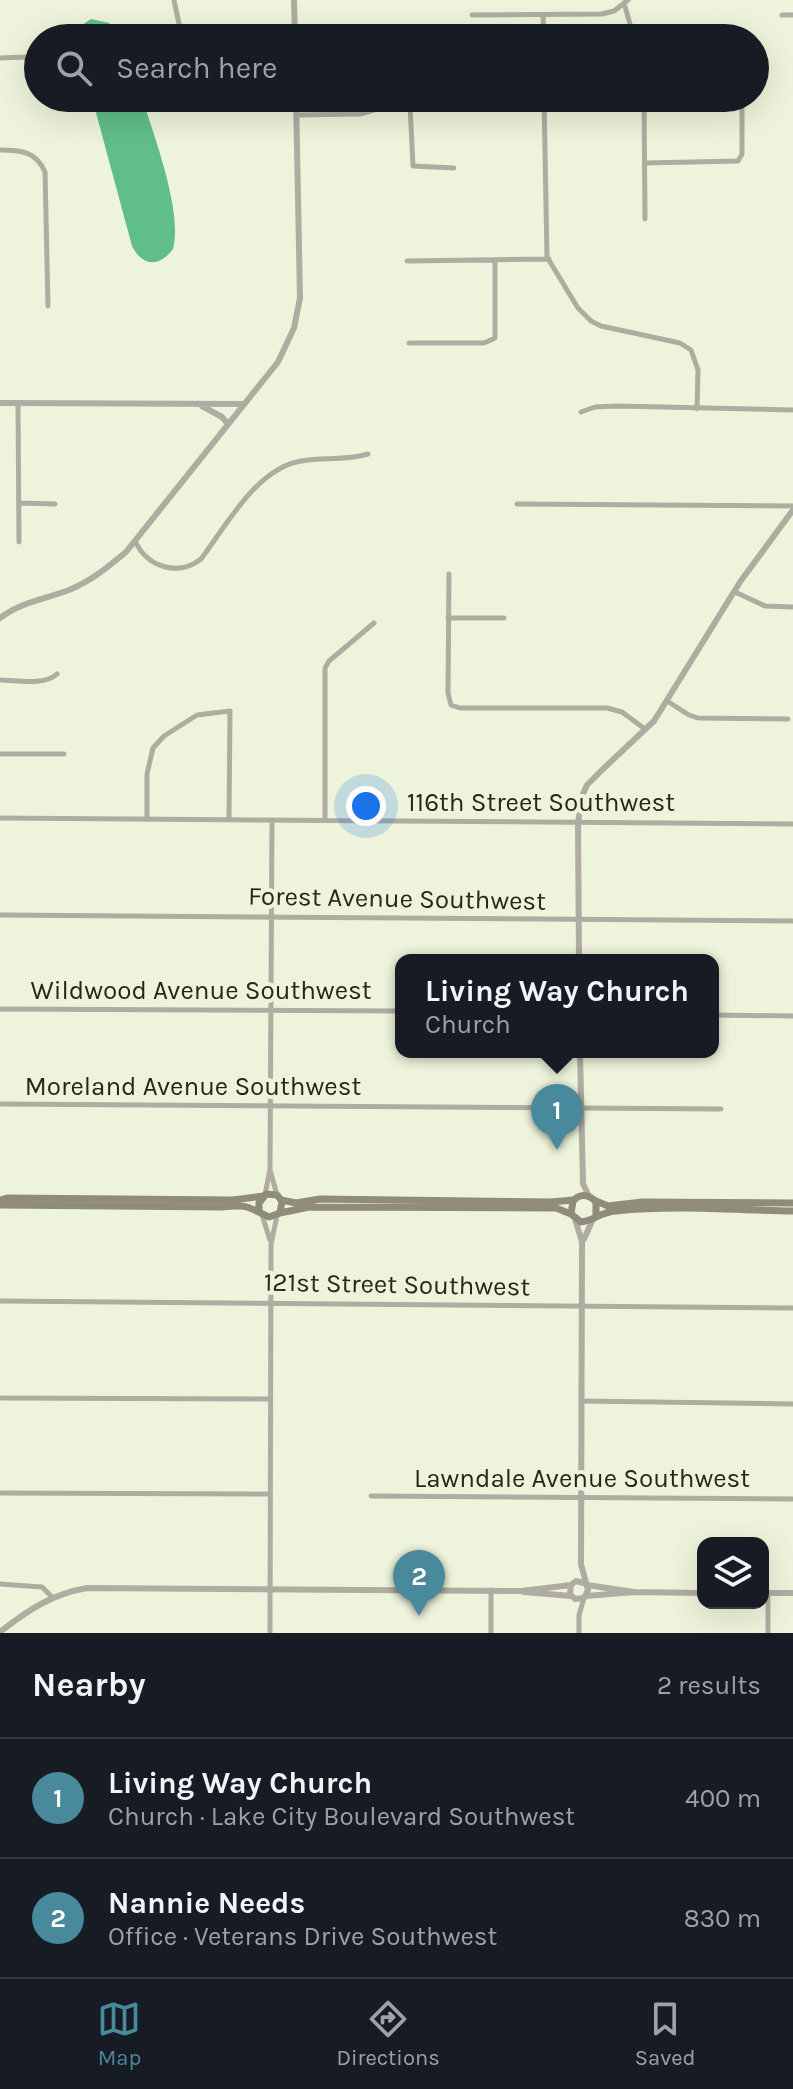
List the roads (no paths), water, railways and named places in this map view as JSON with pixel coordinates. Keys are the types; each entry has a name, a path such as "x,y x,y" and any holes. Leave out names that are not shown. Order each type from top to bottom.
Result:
{"main road":[{"path":"261,1212 259,1203 264,1196"},
{"path":"0,1202 19,1198 233,1200 264,1196 296,1203 320,1199 550,1202 592,1198 608,1206 642,1202 793,1203"},
{"path":"278,1214 283,1205 279,1198"},
{"path":"592,1198 597,1206 595,1217"},
{"path":"573,1216 571,1205 575,1199"},
{"path":"0,1202 242,1205 269,1217 309,1207 556,1208 586,1222 628,1210 793,1211"}],"street":[{"path":"174,0 179,24"},
{"path":"294,0 295,24"},
{"path":"472,15 602,14 614,11 626,2 631,24"},
{"path":"543,15 543,24"},
{"path":"782,15 793,15"},
{"path":"0,58 24,57"},
{"path":"0,618 25,603 68,590 110,566 135,541 278,362 291,337 299,311 301,274 296,115 366,112"},
{"path":"410,112 412,164 418,168 454,168"},
{"path":"544,112 546,253 549,259 578,308 594,323 680,343 691,350 698,370 697,409"},
{"path":"644,112 645,219"},
{"path":"645,163 738,161 742,154 742,112"},
{"path":"0,150 27,152 39,161 45,172 48,306"},
{"path":"407,261 549,259"},
{"path":"409,343 484,343 493,340 497,331 495,261"},
{"path":"0,403 244,404"},
{"path":"18,403 19,542"},
{"path":"199,404 228,424"},
{"path":"581,412 595,407 617,406 793,410"},
{"path":"135,541 141,552 156,564 178,568 190,566 201,559 262,480 275,470 301,461 347,460 368,454"},
{"path":"19,503 55,504"},
{"path":"517,504 793,508 790,520 735,592 667,701 645,729 587,785 578,823 579,954"},
{"path":"449,574 448,699 451,705 460,708 607,708 622,712 645,729"},
{"path":"735,592 765,606 793,607"},
{"path":"448,618 504,618"},
{"path":"325,821 325,668 374,623"},
{"path":"0,680 44,681 57,674"},
{"path":"667,701 698,718 788,719"},
{"path":"147,819 147,774 153,748 164,736 197,715 230,711 229,820"},
{"path":"0,754 64,754"},
{"name":"116th Street Southwest","path":"0,818 793,824"},
{"path":"264,1196 270,1169 272,820"},
{"name":"Forest Avenue Southwest","path":"0,915 793,921"},
{"name":"Wildwood Avenue Southwest","path":"0,1009 395,1011"},
{"path":"719,1015 793,1016"},
{"path":"575,1199 583,1184 584,1123 580,1108 580,1058"},
{"name":"Moreland Avenue Southwest","path":"0,1104 721,1109"},
{"path":"270,1169 279,1198"},
{"path":"583,1184 592,1198"},
{"path":"261,1212 271,1244"},
{"path":"270,1633 271,1244 278,1214"},
{"path":"573,1216 582,1242 581,1564 585,1597 579,1615 579,1633"},
{"path":"582,1242 595,1217"},
{"name":"121st Street Southwest","path":"0,1301 793,1308"},
{"path":"0,1398 270,1399"},
{"path":"582,1401 793,1404"},
{"path":"0,1493 270,1494"},
{"name":"Lawndale Avenue Southwest","path":"371,1496 793,1499"},
{"path":"579,1615 572,1584 581,1564"},
{"path":"0,1584 42,1587 52,1597"},
{"path":"521,1591 585,1584 634,1592"},
{"path":"1,1632 24,1613 52,1597 97,1588 491,1590 573,1598 634,1592 697,1593"},
{"path":"491,1590 491,1633"},
{"path":"769,1593 793,1593"},
{"path":"767,1609 768,1633"}],"place":[{"name":"Living Way Church","path":"557,1150"},
{"name":"Nannie Needs","path":"419,1616"}]}
